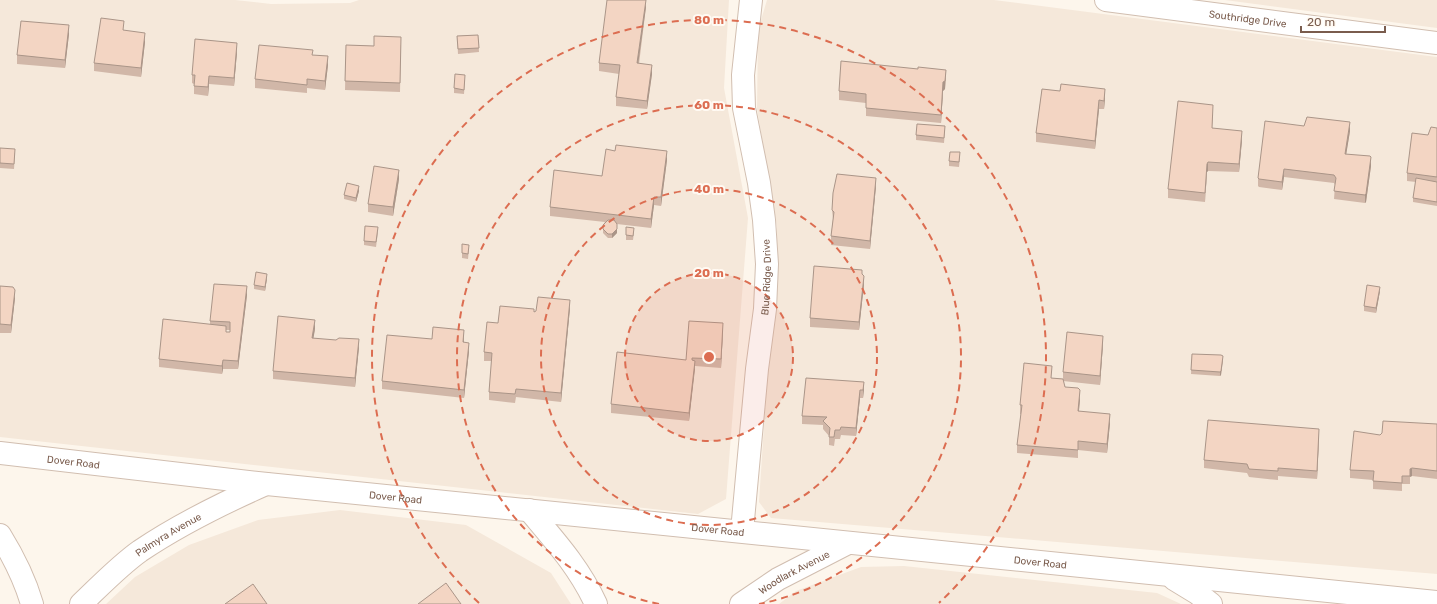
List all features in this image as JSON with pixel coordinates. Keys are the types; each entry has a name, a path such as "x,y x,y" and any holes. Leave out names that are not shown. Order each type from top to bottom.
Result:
{"street":[{"name":"Blue Ridge Drive","path":"742,531 757,369 765,309 767,264 764,220 759,183 744,108 743,75 751,0"},
{"name":"Southridge Drive","path":"1106,0 1437,44"},
{"name":"Dover Road","path":"0,453 267,484 1437,602"},
{"name":"Palmyra Avenue","path":"81,604 107,579 139,552 216,506 267,484"},
{"path":"529,510 569,556 589,589 596,604"},
{"path":"0,535 9,550 32,604"},
{"name":"Woodlark Avenue","path":"741,604 778,579 848,543"},
{"path":"1168,575 1197,593 1211,604"}],"shaded area":[{"path":"0,0 235,0 271,4 350,3 359,0 729,0 724,88 748,218 726,499 698,514 0,437"},
{"path":"767,0 994,0 1437,57 1437,574 771,518 759,502 777,227 757,109 758,30"},
{"path":"1225,0 1437,0 1437,28"},
{"path":"340,510 466,525 551,573 571,604 106,604 135,577 189,545 258,520"},
{"path":"904,566 1157,593 1181,604 779,604 796,591 861,567"}],"building":[{"path":"607,0 646,0 637,63 652,65 647,101 616,97 620,65 599,63"},
{"path":"101,18 124,21 123,30 145,33 141,68 94,63"},
{"path":"21,21 69,25 65,60 17,55"},
{"path":"478,35 479,48 458,49 457,36"},
{"path":"374,36 401,37 400,83 345,81 346,45 374,46"},
{"path":"195,39 237,43 234,78 209,76 208,87 194,86 195,75 192,75"},
{"path":"259,45 313,50 312,55 328,56 325,81 307,79 307,85 255,79"},
{"path":"841,61 918,69 918,67 946,70 945,81 943,82 941,115 866,108 866,94 839,91"},
{"path":"455,74 465,75 464,90 454,88"},
{"path":"1061,84 1105,89 1104,101 1099,100 1095,141 1036,133 1042,89 1060,91"},
{"path":"1178,101 1213,105 1212,128 1242,131 1239,164 1208,162 1205,193 1168,189"},
{"path":"1307,117 1350,122 1345,154 1371,157 1365,195 1334,191 1336,178 1334,175 1284,169 1282,182 1258,178 1265,121 1304,126"},
{"path":"917,124 945,126 944,138 916,135"},
{"path":"1431,127 1437,128 1437,177 1407,173 1412,133 1428,135"},
{"path":"616,145 667,151 661,197 654,197 651,219 550,207 554,170 602,176 606,149 615,151"},
{"path":"0,148 15,149 14,164 0,163"},
{"path":"950,152 960,152 959,162 949,161"},
{"path":"374,166 399,170 393,207 368,204"},
{"path":"837,174 876,178 870,241 831,236 834,212 832,210 833,193"},
{"path":"1416,178 1437,182 1437,202 1413,198"},
{"path":"347,183 359,186 356,198 344,195"},
{"path":"608,220 614,220 617,224 617,229 612,234 608,234 603,229 603,225"},
{"path":"365,226 378,227 376,242 364,241"},
{"path":"626,227 634,228 633,236 626,235"},
{"path":"462,244 469,245 468,254 462,253"},
{"path":"814,266 862,270 862,274 864,276 859,322 810,318"},
{"path":"256,272 267,274 265,287 254,285"},
{"path":"214,284 247,286 238,361 223,360 222,366 159,359 163,319 226,326 226,332 230,332 230,322 210,321"},
{"path":"1367,285 1380,287 1376,308 1364,306"},
{"path":"0,286 13,287 15,290 11,325 0,324"},
{"path":"538,297 570,300 561,393 516,389 515,394 489,392 492,353 484,352 487,322 498,323 500,306 534,309 534,312 536,311"},
{"path":"278,316 315,320 312,338 336,340 339,338 359,339 355,378 273,371"},
{"path":"689,321 723,323 721,359 692,358 692,360 695,361 689,413 611,404 617,352 686,360"},
{"path":"433,327 464,330 463,342 469,343 464,390 382,381 387,335 432,339"},
{"path":"1067,332 1103,336 1100,376 1063,372"},
{"path":"1192,354 1223,356 1221,371 1191,370"},
{"path":"1024,363 1052,366 1051,378 1063,379 1065,387 1078,388 1080,390 1078,411 1110,414 1107,444 1078,441 1078,450 1017,445 1022,405 1020,405"},
{"path":"806,378 864,382 863,390 860,390 856,428 841,427 840,430 835,430 834,437 829,437 830,428 823,421 827,417 802,416"},
{"path":"1208,420 1319,429 1317,471 1278,468 1278,471 1249,469 1247,464 1204,460"},
{"path":"1383,421 1437,424 1437,471 1412,468 1410,469 1410,476 1402,476 1402,483 1373,481 1374,471 1350,470 1354,431 1380,435 1382,433"},
{"path":"446,583 461,604 418,604"},
{"path":"253,584 267,604 225,604"}]}
